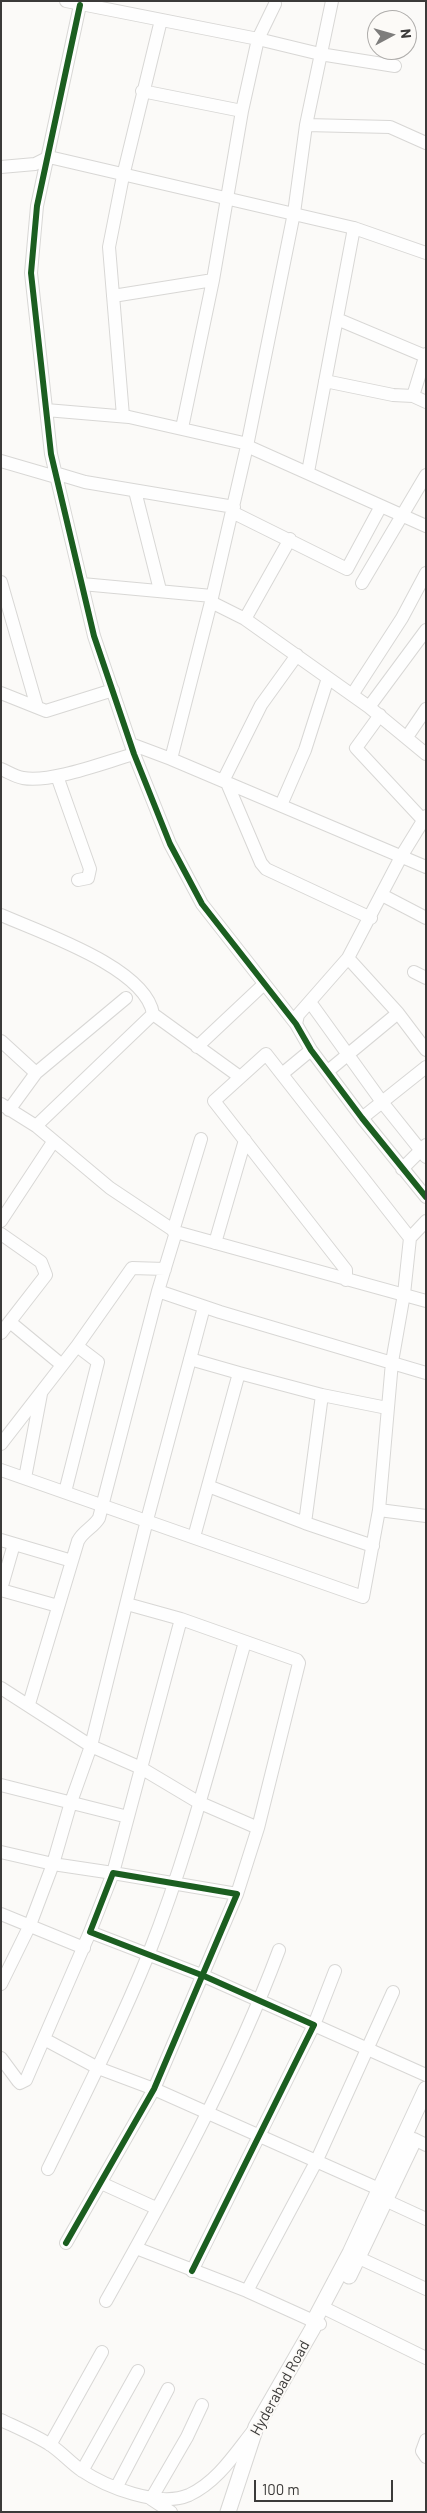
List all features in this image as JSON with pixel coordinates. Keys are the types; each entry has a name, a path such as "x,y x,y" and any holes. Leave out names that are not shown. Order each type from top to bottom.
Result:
{"main road":[{"path":"325,2308 359,2258 426,2090"},
{"path":"325,2308 350,2253 383,2195 420,2142 426,2115"},
{"name":"Hyderabad Road","path":"228,2512 256,2427 325,2308"}],"street":[{"path":"172,759 212,599 247,445 294,213 306,125 332,1"},
{"path":"395,66 320,54 258,38 73,3 49,157 37,206 31,273 46,410 56,475 94,636 132,749 170,844 202,904 296,1024 311,1050 362,1118 426,1197"},
{"path":"182,428 213,280 242,111 258,38 276,4"},
{"path":"123,416 109,247 142,91 161,20"},
{"path":"142,91 242,111"},
{"path":"306,125 390,127 426,143"},
{"path":"1,167 35,164 49,157 123,176 354,228 426,253"},
{"path":"308,472 354,228"},
{"path":"113,296 213,280"},
{"path":"337,320 426,355 413,396"},
{"path":"325,381 393,395 413,396 426,402"},
{"path":"46,410 123,416 182,428 247,445 400,516 426,526"},
{"path":"1,460 85,482 233,509 347,569 381,506"},
{"path":"362,583 426,475"},
{"path":"135,491 160,590"},
{"path":"245,619 290,539"},
{"path":"352,695 402,618 426,574"},
{"path":"1,582 8,624 37,707"},
{"path":"82,584 160,590 212,599 245,619 370,707 426,754"},
{"path":"370,707 426,630"},
{"path":"297,655 261,705 225,782 261,863 266,869 370,918"},
{"path":"281,805 305,750 328,678"},
{"path":"1,693 46,711 113,690"},
{"path":"407,737 426,709"},
{"path":"296,1024 298,1015 348,958 402,855 424,818 356,748 380,715"},
{"path":"1,769 20,778 34,779 57,776 132,749 172,759 402,855 426,867"},
{"path":"57,776 90,869 88,878 78,880"},
{"path":"382,895 426,918"},
{"path":"1,915 113,966 138,986 148,998 153,1014 240,1076"},
{"path":"348,958 398,1013 426,1050"},
{"path":"197,1047 264,984"},
{"path":"126,998 36,1073 5,1107 36,1126 52,1142 110,1188 175,1231 426,1301"},
{"path":"310,1002 382,1102 424,1151 402,1169"},
{"path":"328,1071 398,1013"},
{"path":"36,1126 153,1014"},
{"path":"1,1041 36,1073"},
{"path":"282,1074 311,1050"},
{"path":"346,1280 346,1270 214,1101 266,1054 410,1238"},
{"path":"362,1118 426,1067"},
{"path":"29,1704 82,1534 96,1523 102,1504 158,1291 201,1139"},
{"path":"215,1243 244,1140"},
{"path":"1,1221 52,1142"},
{"path":"1,1470 194,1536 363,1597 379,1510 392,1362 404,1294 410,1238 426,1221"},
{"path":"1,1234 41,1262 46,1275 1,1333"},
{"path":"1,1444 77,1346 132,1268 165,1269"},
{"path":"158,1291 426,1373"},
{"path":"1,1984 30,1925 54,1864 71,1802 91,1746 147,1520 204,1306"},
{"path":"10,1322 62,1365"},
{"path":"64,1492 98,1362 77,1346"},
{"path":"190,1359 322,1396 387,1408"},
{"path":"194,1536 239,1373"},
{"path":"24,1478 42,1391"},
{"path":"305,1523 322,1396"},
{"path":"208,1486 305,1523 373,1546"},
{"path":"379,1510 426,1516"},
{"path":"1,1540 72,1562"},
{"path":"14,1544 1,1589 58,1606"},
{"path":"66,2243 154,2089 204,1976 237,1894 258,1828 300,1668 297,1660 181,1619 127,1604"},
{"path":"1,2058 18,2081 23,2082 26,2080 84,1948 113,1873 181,1619"},
{"path":"48,2169 98,2068 148,1954 175,1882 246,1642"},
{"path":"1,1688 29,1704 91,1746 141,1768 198,1802 258,1828"},
{"path":"1,1785 128,1816"},
{"path":"1,1852 54,1864 175,1882 237,1894"},
{"path":"1,1914 84,1948"},
{"path":"90,1932 204,1976 426,2074"},
{"path":"106,2301 136,2248 206,2113 260,2001 278,1950"},
{"path":"192,2271 314,2025 335,1971"},
{"path":"247,2291 316,2162 393,1992"},
{"path":"44,2039 98,2068 154,2089 316,2162 383,2195 426,2219"},
{"path":"101,2182 156,2208"},
{"path":"136,2248 247,2291 316,2325"},
{"path":"359,2258 426,2289"},
{"path":"325,2308 426,2358"},
{"path":"50,2445 102,2352"},
{"path":"82,2471 138,2371"},
{"path":"116,2488 168,2389"},
{"path":"152,2499 187,2437 202,2405"},
{"path":"1,2420 50,2445 82,2471 116,2488 152,2499 171,2512"},
{"path":"152,2499 187,2496 207,2484 225,2466 256,2427"},
{"path":"426,2440 422,2451 426,2457"}],"cycle path":[{"path":"80,5 37,206 31,273 51,454 94,636 134,754 170,844 202,904 296,1024 311,1050 362,1118 426,1197"},
{"path":"66,2243 154,2089 237,1894 113,1873 90,1932 204,1976 314,2025 192,2271"}]}
